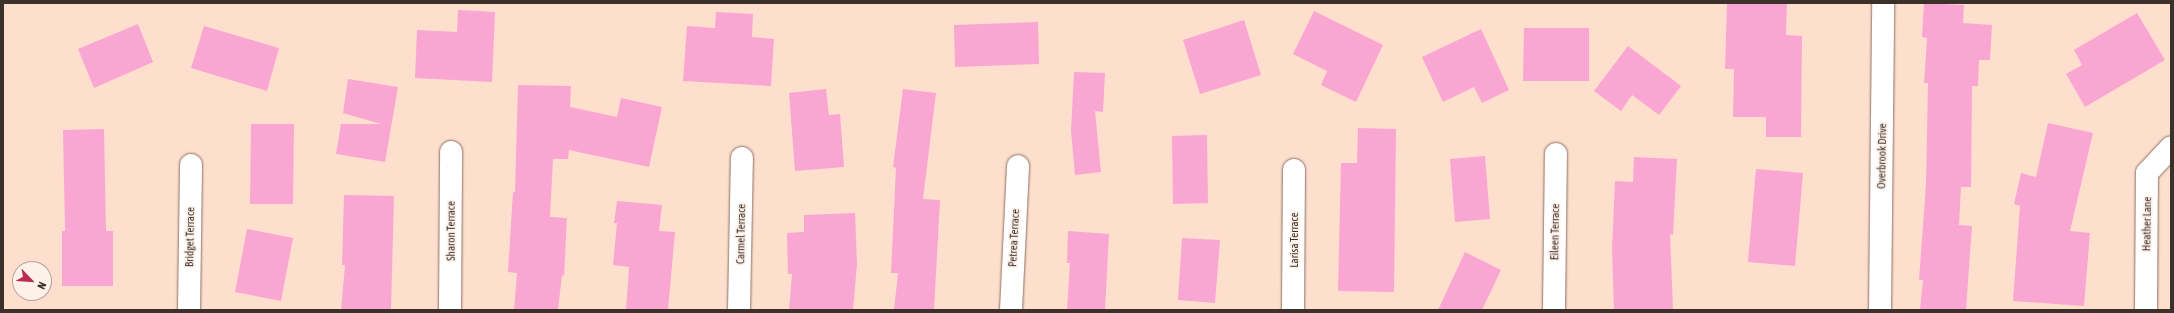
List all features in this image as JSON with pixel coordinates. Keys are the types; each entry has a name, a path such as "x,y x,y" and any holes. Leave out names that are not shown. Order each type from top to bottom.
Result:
{"street":[{"name":"Overbrook Drive","path":"1880,310 1883,3"},
{"name":"Heather Lane","path":"2146,310 2147,173 2171,148"},
{"name":"Sharon Terrace","path":"450,310 451,152"},
{"name":"Eileen Terrace","path":"1554,310 1556,154"},
{"name":"Carmel Terrace","path":"739,310 742,158"},
{"name":"Bridget Terrace","path":"189,310 191,165"},
{"name":"Petrea Terrace","path":"1011,310 1018,166"},
{"name":"Larisa Terrace","path":"1293,310 1294,170"}],"building":[{"path":"1727,3 1787,3 1786,35 1802,36 1801,137 1766,137 1766,117 1733,117 1734,69 1725,69"},
{"path":"1924,3 1964,5 1963,23 1992,25 1990,60 1979,60 1978,86 1972,86 1971,187 1961,187 1959,225 1972,226 1966,310 1920,310 1923,280 1919,280 1926,184 1928,83 1924,83 1927,38 1922,37"},
{"path":"458,10 495,12 492,82 415,78 417,30 457,32"},
{"path":"1314,11 1383,45 1356,102 1321,85 1327,71 1293,54"},
{"path":"716,12 753,14 752,37 774,39 771,86 683,81 687,26 715,28"},
{"path":"2137,13 2165,60 2085,107 2066,74 2082,65 2074,50"},
{"path":"1244,20 1261,75 1200,94 1183,40"},
{"path":"1038,22 1039,64 955,67 954,25"},
{"path":"138,24 153,62 94,88 78,49"},
{"path":"204,26 279,48 267,91 191,68"},
{"path":"1524,28 1589,28 1589,81 1523,81"},
{"path":"1481,29 1509,90 1482,103 1474,87 1443,102 1422,57"},
{"path":"1628,46 1681,86 1659,115 1632,95 1621,111 1594,91"},
{"path":"1074,72 1105,73 1103,112 1095,111 1101,172 1075,175 1071,131"},
{"path":"348,79 398,87 385,162 336,154 341,124 381,124 343,113"},
{"path":"518,85 571,86 570,107 617,117 621,98 662,107 649,167 569,150 568,159 553,159 550,217 567,218 564,276 562,275 558,310 514,310 517,273 508,272 513,192 515,192"},
{"path":"826,89 829,115 840,114 844,167 795,171 789,93"},
{"path":"903,89 936,93 923,199 940,200 934,310 894,310 898,273 891,273 896,168 893,167"},
{"path":"2048,123 2093,133 2070,231 2090,233 2084,306 2013,301 2020,206 2014,204 2021,173 2036,177"},
{"path":"251,124 294,124 293,204 250,204"},
{"path":"1358,128 1396,129 1394,292 1338,291 1341,163 1357,163"},
{"path":"104,129 106,231 113,231 113,286 62,286 62,231 65,231 63,130"},
{"path":"1207,135 1208,203 1173,204 1172,136"},
{"path":"1485,156 1490,219 1455,222 1450,159"},
{"path":"1634,157 1677,159 1673,235 1670,234 1673,310 1614,310 1612,249 1615,181 1633,182"},
{"path":"1756,169 1803,173 1795,266 1748,262"},
{"path":"344,195 394,196 391,310 341,310 345,265 342,265"},
{"path":"617,201 662,205 659,231 675,232 668,310 626,310 629,267 613,265 617,223 614,223"},
{"path":"855,213 857,264 853,310 789,310 792,274 788,274 787,233 804,232 804,215"},
{"path":"247,229 293,238 281,301 235,292"},
{"path":"1068,231 1109,234 1105,310 1067,310 1070,263 1067,263"},
{"path":"1182,238 1220,240 1215,303 1178,300"},
{"path":"1465,252 1501,270 1482,310 1438,310"}]}
